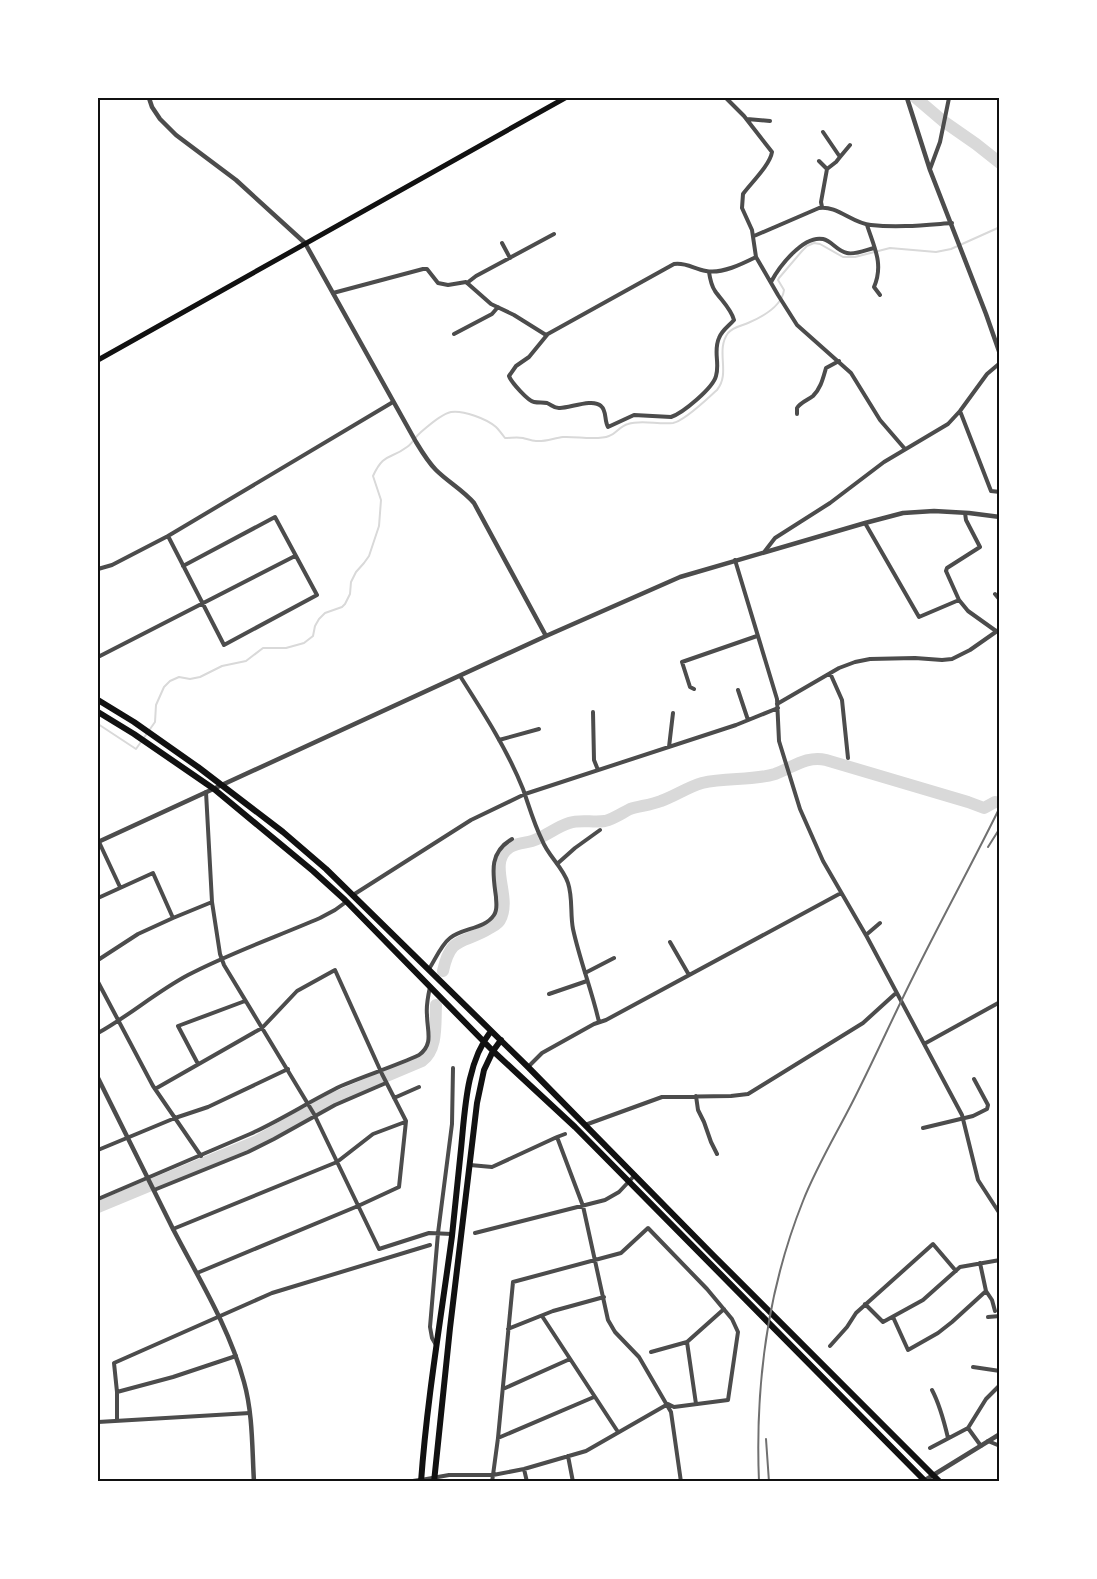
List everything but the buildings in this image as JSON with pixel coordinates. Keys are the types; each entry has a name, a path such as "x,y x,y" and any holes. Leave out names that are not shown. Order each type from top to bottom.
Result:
{"highway":[{"path":"98,700 198,766 283,832 353,895 528,1066 940,1482"},
{"path":"98,712 214,789 305,864 346,902 493,1051 575,1127 779,1331 924,1481"},
{"path":"421,1481 426,1419 452,1234 466,1099 475,1062 491,1031"},
{"path":"434,1480 477,1103 484,1070 501,1040"}],"main road":[{"path":"98,360 565,98"}],"street":[{"path":"149,98 160,119 176,135 236,180 304,243 414,439 437,470 474,503 546,636"},
{"path":"726,98 766,143 772,154 742,198 742,208 754,236 756,257 797,325 851,373 880,420 905,449"},
{"path":"907,98 930,170 990,323 999,354"},
{"path":"930,170 940,142 950,98"},
{"path":"746,119 770,121"},
{"path":"823,132 840,157"},
{"path":"822,207 827,169 850,145"},
{"path":"819,161 827,169"},
{"path":"754,236 822,207 866,224 903,226 952,223"},
{"path":"866,224 879,261 879,276 874,287 880,295"},
{"path":"468,283 555,234"},
{"path":"771,283 783,264 800,246 811,240 824,240 848,254 875,251"},
{"path":"502,243 510,258"},
{"path":"709,272 714,289 734,320 717,342 716,375 713,382 677,415 671,417 634,415 608,427 605,412 597,403 559,409 545,402 531,401 512,383 509,376 516,366 529,357 547,335 674,264 682,263 709,272 720,271 756,257"},
{"path":"333,293 427,269 438,283 448,285 468,283 484,298 547,335"},
{"path":"454,334 492,314 498,307"},
{"path":"797,414 796,408 819,389 826,368 839,361"},
{"path":"765,551 775,538 830,503 884,462 948,424 987,374 999,363"},
{"path":"98,569 112,565 168,536 393,402"},
{"path":"960,411 991,491 999,492"},
{"path":"120,888 98,842 672,580 765,551 903,513 919,511 999,517"},
{"path":"353,895 471,820 525,794 748,720 778,706 830,674 855,662 870,659 952,659 970,650 998,630 968,611 959,600 946,571 947,568 980,547 966,520 965,513"},
{"path":"168,536 183,566 224,645 317,595 275,517 183,566"},
{"path":"865,523 920,617 959,600"},
{"path":"98,657 295,556"},
{"path":"735,560 778,706 779,741 800,809 823,861 876,953 963,1118 978,1180 999,1214"},
{"path":"995,594 999,600"},
{"path":"694,689 690,687 682,662 757,636"},
{"path":"830,674 842,700 848,758"},
{"path":"460,676 499,740 525,794 542,841 568,885 573,927 599,1022"},
{"path":"738,690 748,720"},
{"path":"593,712 594,760 598,770"},
{"path":"669,747 673,712"},
{"path":"499,740 539,729"},
{"path":"206,792 212,902 222,959 315,1115 379,1249 429,1233 452,1234"},
{"path":"557,864 574,848 600,830"},
{"path":"429,970 450,938 487,921 495,914 497,907 493,866 502,846 512,839"},
{"path":"98,898 153,873 173,918"},
{"path":"528,1066 542,1053 841,893"},
{"path":"98,960 138,934 212,902"},
{"path":"98,1033 119,1022 168,986 222,959 320,918 346,902"},
{"path":"866,936 880,923"},
{"path":"670,942 689,975"},
{"path":"585,973 614,958"},
{"path":"155,1089 262,1028 297,991 335,970 406,1121 399,1187 197,1273"},
{"path":"549,994 587,981"},
{"path":"98,982 155,1089 201,1156"},
{"path":"98,1199 149,1180 272,1124 343,1085 381,1072 418,1055 427,1047 429,1036 426,1013 430,987"},
{"path":"585,1125 662,1097 748,1094 863,1023 896,993"},
{"path":"198,1064 178,1026 245,1001"},
{"path":"924,1044 999,1002"},
{"path":"436,1345 430,1327 438,1233 452,1124 453,1068"},
{"path":"98,1150 208,1107 288,1069"},
{"path":"98,1078 99,1087 128,1137 173,1229 220,1317 236,1356 250,1413 254,1482"},
{"path":"923,1128 973,1116 987,1109 988,1105 974,1079"},
{"path":"154,1189 248,1152 315,1115 386,1082"},
{"path":"394,1098 419,1087"},
{"path":"696,1096 698,1110 717,1154"},
{"path":"173,1229 337,1162 373,1134 406,1121"},
{"path":"452,1124 464,1127"},
{"path":"470,1165 492,1167 565,1134"},
{"path":"557,1137 583,1206 608,1320 612,1328 639,1357 671,1412 681,1482"},
{"path":"475,1233 609,1198 619,1192 635,1175"},
{"path":"492,1482 513,1282 621,1253 648,1228 707,1289 732,1319 738,1332 728,1400 674,1407 668,1404"},
{"path":"830,1346 847,1327 855,1313 933,1244 956,1270"},
{"path":"117,1420 114,1363 272,1293 430,1245"},
{"path":"865,1304 883,1322 923,1300 960,1267 999,1260"},
{"path":"980,1263 986,1291 995,1311"},
{"path":"893,1317 908,1350 938,1333 986,1291"},
{"path":"508,1329 581,1302 604,1297"},
{"path":"651,1352 687,1342 724,1309"},
{"path":"542,1316 618,1432"},
{"path":"988,1317 999,1316"},
{"path":"687,1342 696,1404"},
{"path":"117,1392 173,1377 236,1356"},
{"path":"503,1389 570,1359"},
{"path":"973,1367 999,1371"},
{"path":"930,1448 968,1428 986,1399 999,1385"},
{"path":"932,1390 943,1414 948,1438"},
{"path":"498,1438 594,1397"},
{"path":"408,1482 434,1480 449,1475 493,1475 568,1456 586,1450 668,1404"},
{"path":"98,1422 250,1413"},
{"path":"968,1428 981,1446"},
{"path":"924,1481 999,1434"},
{"path":"988,1441 999,1446"},
{"path":"568,1456 573,1482"},
{"path":"524,1469 527,1482"}],"waterway":[{"path":"916,98 1000,163"},
{"path":"98,724 136,749 155,722 156,705 164,687 170,681 179,677 190,679 200,677 222,666 246,661 263,648 286,648 304,643 313,636 319,619 325,613 345,604 350,594 351,582 369,556 379,526 381,500 373,476 377,468 384,460 409,445 443,415 451,412 468,414 492,424 505,438 533,441 563,437 604,437 633,423 673,423 684,418 717,390 723,376 723,347 728,333 759,318 780,301 784,290 778,280 807,246 814,243 820,244 843,257 855,257 890,248 936,252 951,249 1000,227"},
{"path":"443,971 446,959 454,946 490,928 500,920 504,901 500,871 503,854 510,847 537,839 569,823 605,821 630,809 653,804 702,783 766,776 812,759 826,760 984,808 995,802"},
{"path":"98,1207 257,1141 332,1099 422,1061 431,1050 433,1043 436,1005"}],"railway":[{"path":"759,1482 759,1410 766,1339 780,1269 803,1201 1000,807"},
{"path":"988,847 1000,828"},
{"path":"766,1439 769,1482"}]}
